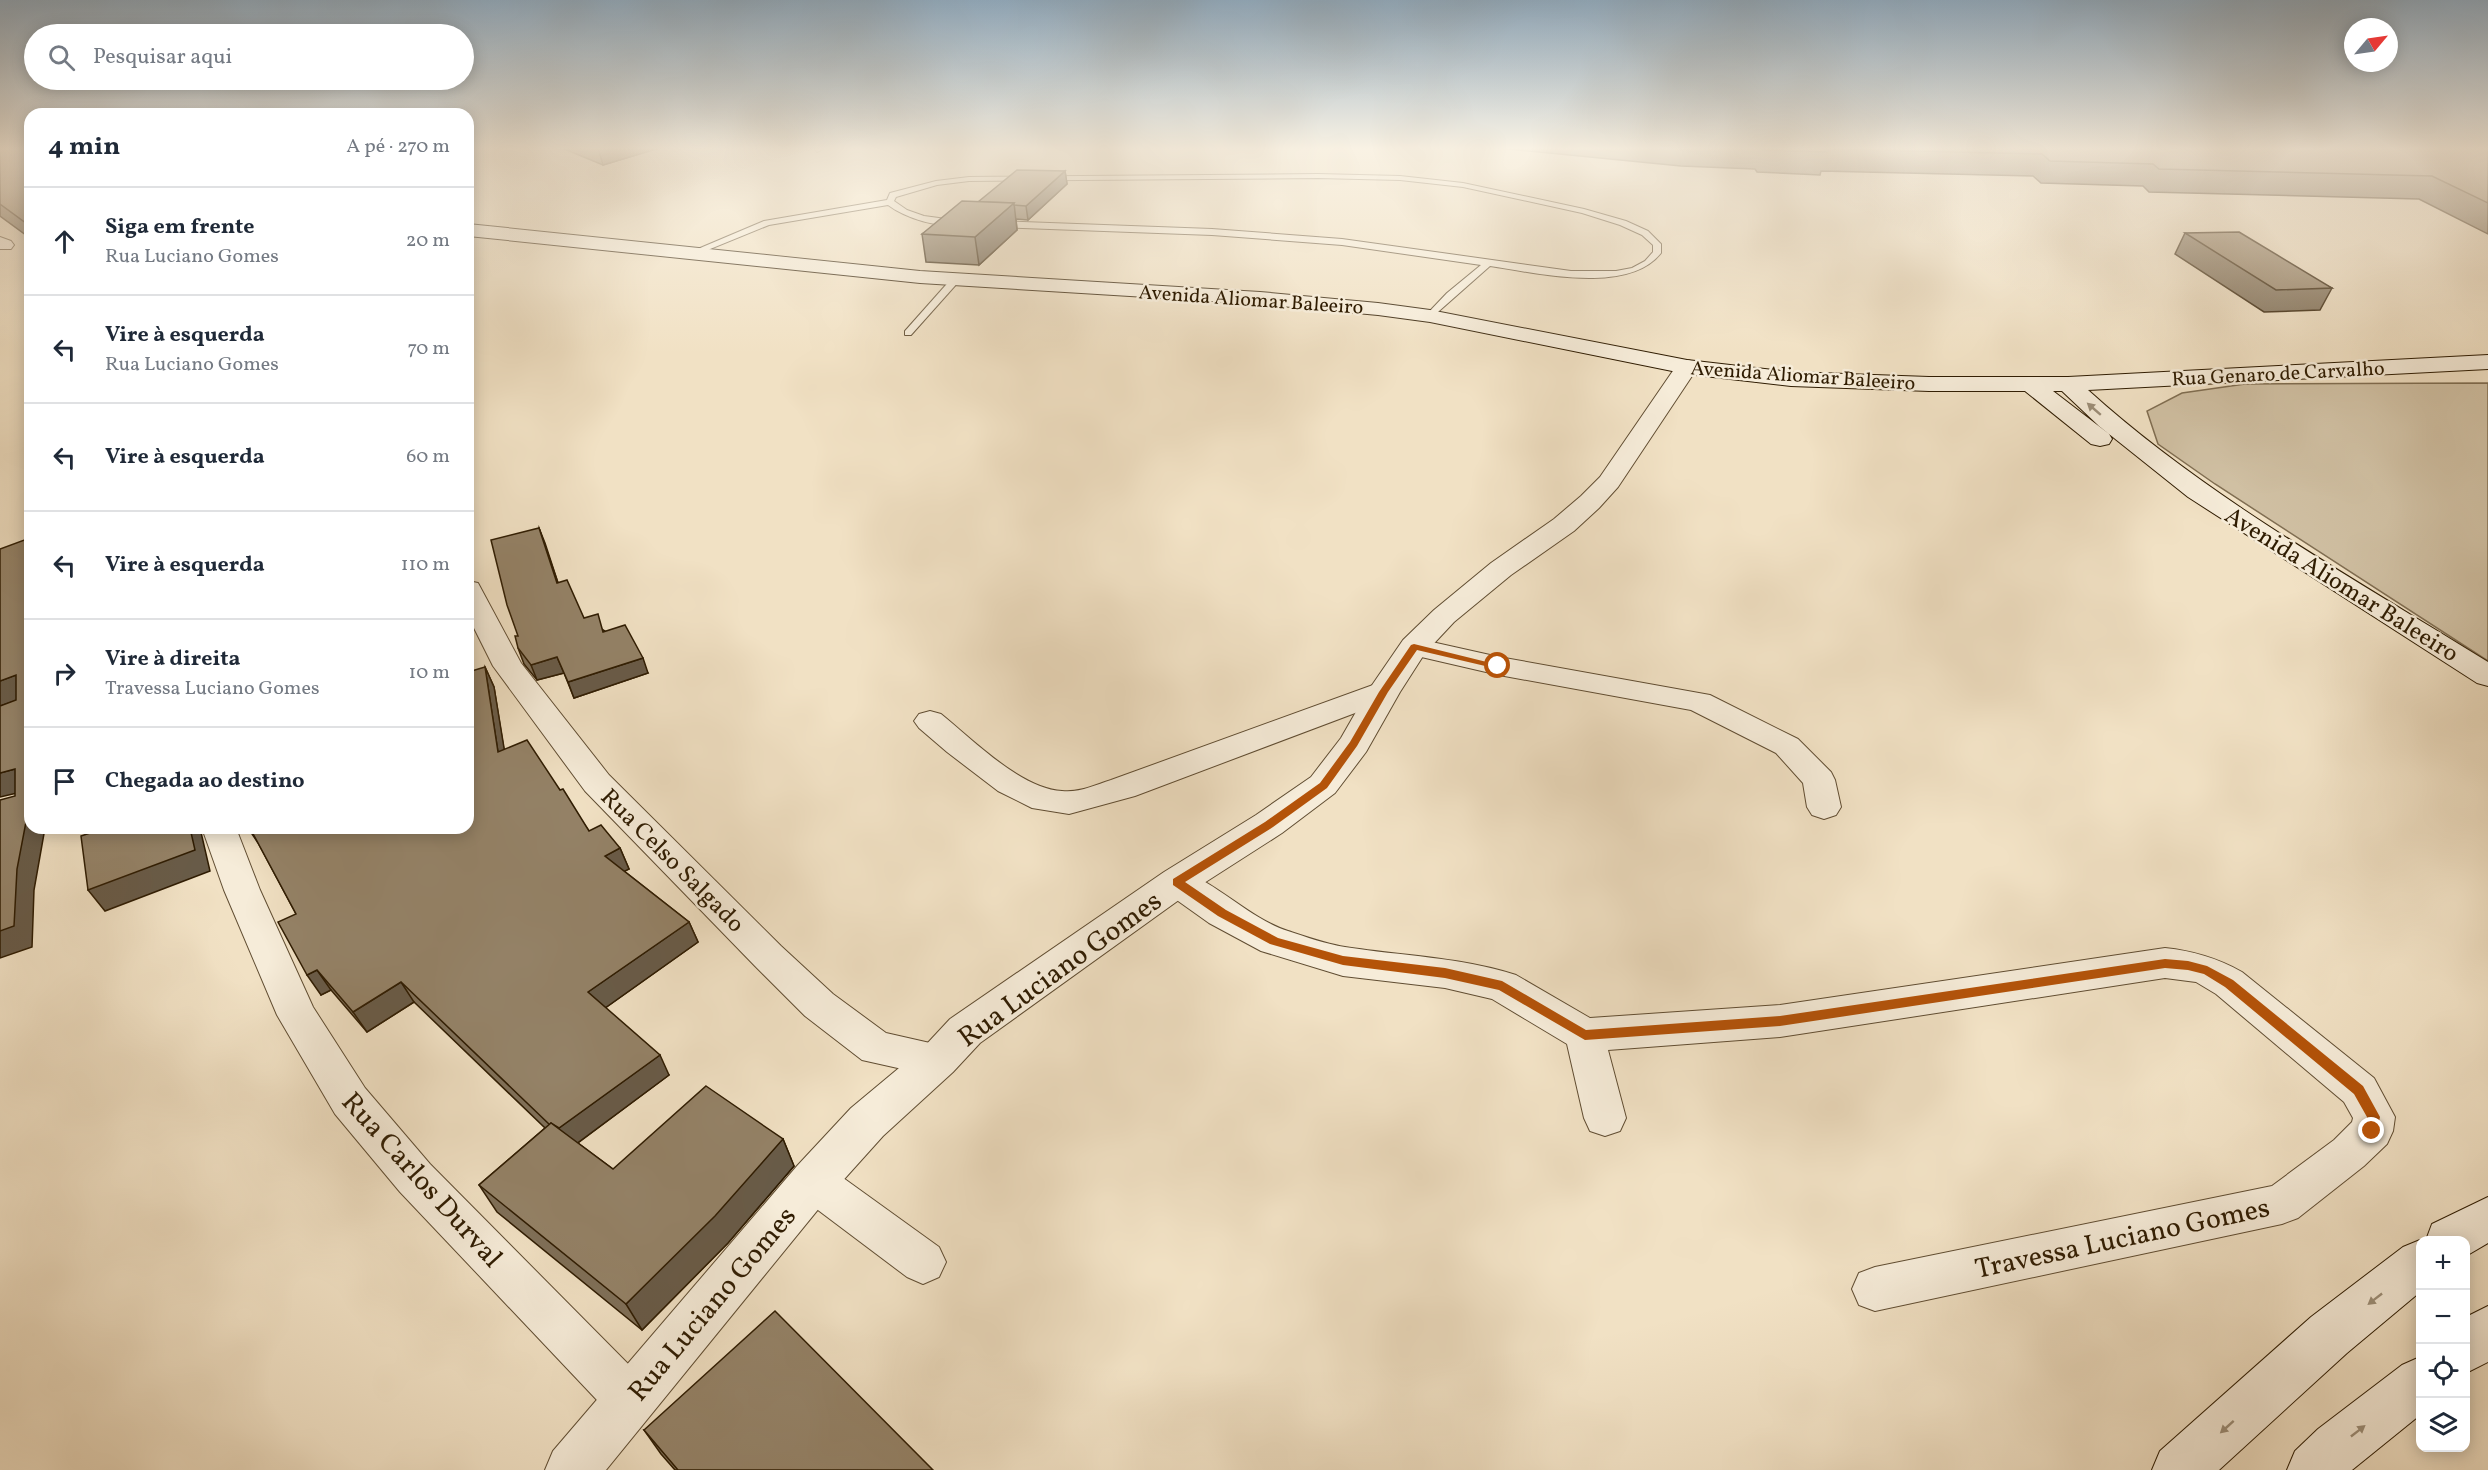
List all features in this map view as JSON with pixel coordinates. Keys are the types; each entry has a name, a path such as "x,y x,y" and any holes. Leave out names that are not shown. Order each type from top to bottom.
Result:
{"main road":[{"name":"Avenida Aliomar Baleeiro","path":"474,231 956,279 1321,303 1430,316 1583,349 1687,367 1791,379 1929,384 2068,384 2123,433 2197,491"},
{"name":"Rua Genaro de Carvalho","path":"2068,384 2488,362"},
{"name":"Rua Luciano Gomes","path":"572,1470 813,1181 867,1122 938,1060 965,1031 1177,882 1269,825 1323,785 1354,744 1384,692 1414,647 1444,616 1501,569 1564,525 1590,502 1609,482 1687,367"},
{"path":"2123,433 2120,420 2122,406 2140,390 2163,379"},
{"path":"1929,384 2026,407 2097,438"},
{"name":"Avenida Aliomar Baleeiro","path":"2031,384 2097,438 2197,491 2488,676"},
{"path":"2456,1236 2488,1219"},
{"path":"2179,1470 2329,1335 2416,1267"},
{"path":"2470,1345 2488,1331"},
{"path":"2314,1470 2337,1448 2416,1387"}],"street":[{"name":"Rua Celso Salgado","path":"474,608 493,670 597,783 819,1005 876,1048 938,1060"},
{"path":"1414,647 1498,666 1699,702 1787,746 1819,780 1824,807"},
{"path":"930,721 1016,788 1039,800 1063,803 1092,798 1124,788 1384,692"},
{"name":"Rua Carlos Durval","path":"221,834 242,890 297,1015 350,1101 415,1178 630,1400"},
{"path":"1177,882 1222,913 1274,941 1343,961 1445,973 1502,986 1585,1035 1605,1118"},
{"name":"Travessa Luciano Gomes","path":"1585,1035 1780,1021 2165,963 2188,965 2207,970 2229,983 2359,1090 2374,1117 2372,1131 2349,1153 2282,1204 1875,1289"},
{"path":"813,1181 923,1262"}],"lane":[{"path":"690,254 767,223 804,217"},
{"path":"920,217 964,223"},
{"path":"988,224 1212,232 1342,242 1551,272 1602,274 1628,272 1647,264 1657,253 1657,244 1645,233 1601,217"},
{"path":"735,257 739,234"},
{"path":"1430,316 1450,295 1488,263"},
{"path":"908,333 956,279"}],"shaded area":[{"path":"2488,383 2488,661 2215,484 2158,444 2147,411 2182,393 2245,384"}],"building":[{"path":"943,217 998,217 975,237 922,234"},
{"path":"2239,232 2332,288 2276,290 2185,233"},
{"path":"539,528 557,583 567,580 584,618 598,614 603,632 625,625 643,658 568,682 557,657 531,665 518,648 515,636 518,636 507,605 491,540"},
{"path":"24,540 24,832 17,869 14,926 0,931 0,800 15,796 15,769 0,773 0,706 16,700 16,675 0,681 0,549"},
{"path":"485,667 498,752 527,740 560,790 563,789 589,831 601,825 620,848 605,856 689,922 588,992 660,1055 559,1128 551,1123 550,1125 401,982 353,1012 317,970 307,975 278,922 296,914 253,834 474,834 474,670"},
{"path":"87,834 191,834 195,850 88,890 81,836"},
{"path":"706,1086 783,1139 715,1216 626,1304 479,1185 551,1123 613,1169"},
{"path":"775,1311 933,1470 678,1470 644,1430"}],"route":[{"path":"1498,666 1414,647 1384,692 1354,744 1323,785 1269,825 1177,882 1222,913 1274,941 1343,961 1445,973 1502,986 1585,1035 1780,1021 2050,982 2142,966 2165,963 2188,965 2207,970 2229,983 2359,1090 2374,1117 2372,1131"}]}
